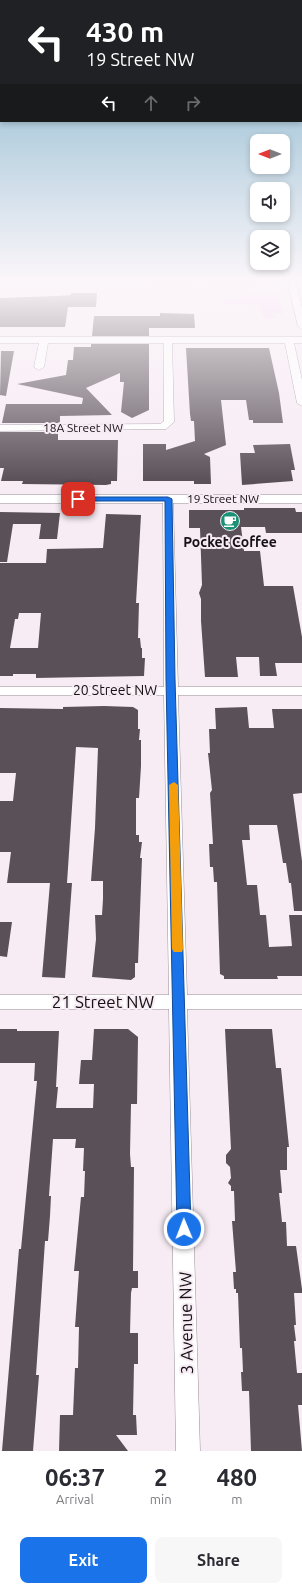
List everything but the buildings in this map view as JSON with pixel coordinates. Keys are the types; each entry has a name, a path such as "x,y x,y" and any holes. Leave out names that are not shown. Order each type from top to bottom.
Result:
{"street":[{"path":"39,367 43,347"},
{"name":"18A Street NW","path":"0,428 154,428 166,425 169,422 168,347"},
{"path":"289,347 302,403"},
{"name":"19 Street NW","path":"0,499 302,499"},
{"name":"3 Avenue NW","path":"168,499 188,1451"},
{"name":"20 Street NW","path":"0,691 302,691"},
{"name":"21 Street NW","path":"0,1002 302,1002"}],"slow traffic":[{"path":"174,785 178,949"}],"place":[{"name":"Pocket Coffee","path":"230,521"}],"route":[{"path":"78,499 168,499 184,1229"}]}
